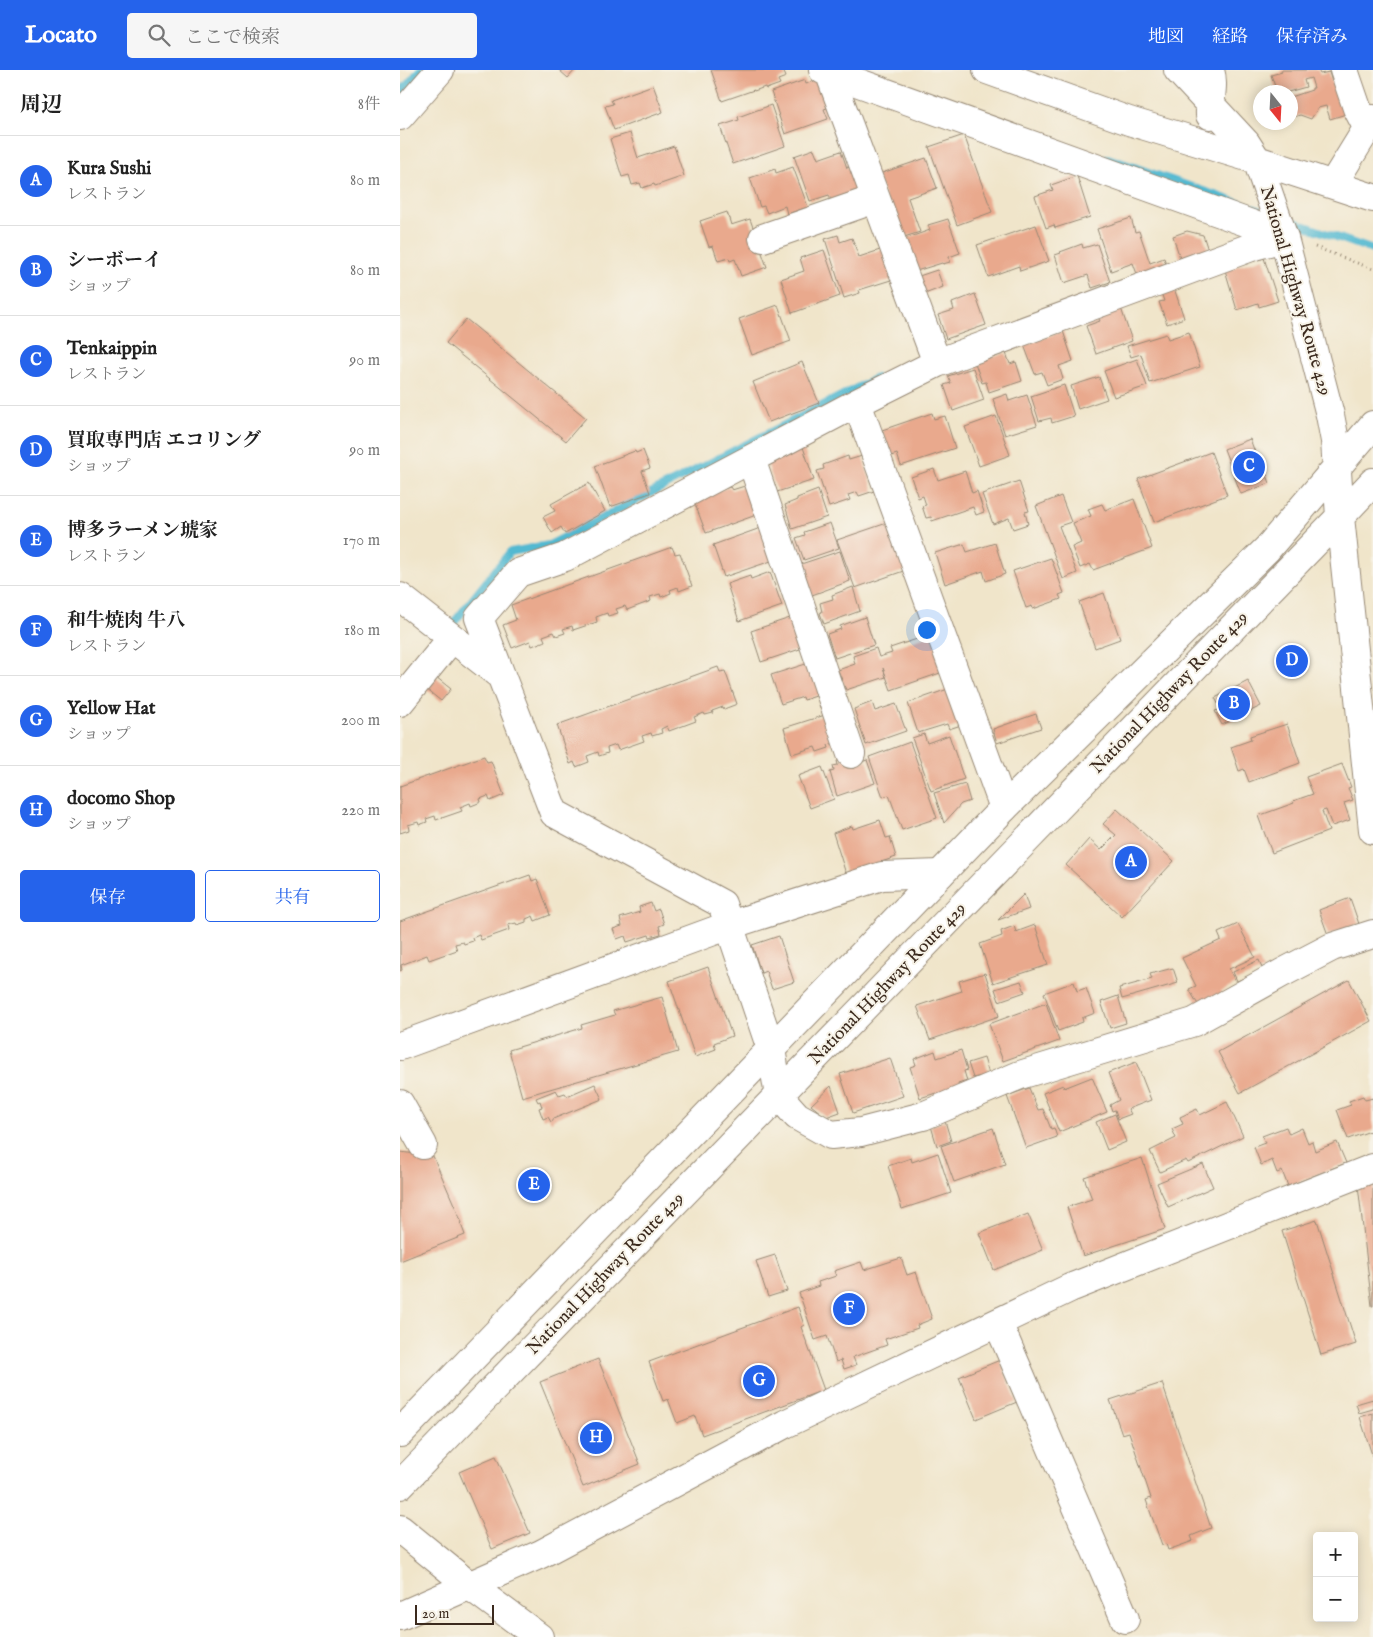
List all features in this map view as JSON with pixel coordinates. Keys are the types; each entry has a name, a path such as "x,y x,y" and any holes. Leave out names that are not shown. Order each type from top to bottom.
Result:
{"main road":[{"path":"400,116 440,70"},
{"path":"986,70 1128,121 1373,198"},
{"name":"National Highway Route 429","path":"400,1485 780,1096 1340,517 1337,467 1330,415 1287,229 1257,160 1246,144 1178,70"},
{"path":"1191,140 1206,129 1210,118 1209,105 1213,88 1210,70"},
{"path":"1332,184 1370,123 1357,108 1344,70"},
{"path":"826,71 934,356"},
{"path":"826,71 1254,225 1287,229"},
{"path":"764,238 875,199"},
{"path":"1287,229 1254,246 934,356 857,403 565,557 518,573 479,618 554,813 722,904 771,1049 780,1096 797,1116 831,1135 861,1132 923,1116 1020,1075 1194,1022 1332,947 1373,934"},
{"path":"857,403 1004,808"},
{"path":"1337,467 1373,425"},
{"path":"751,459 851,754"},
{"name":"National Highway Route 429","path":"400,1433 1004,808 1267,549 1337,467"},
{"path":"1373,482 1340,517 1373,830"},
{"path":"400,597 501,676"},
{"path":"400,702 448,635"},
{"path":"400,1046 730,925 882,876 940,874"},
{"path":"400,1104 424,1146"},
{"path":"400,1616 541,1554 785,1424 1070,1288 1373,1168"},
{"path":"998,1323 1125,1619"},
{"path":"400,1529 470,1586 538,1637"}],"path":[{"path":"1287,229 1373,268"}],"building":[{"path":"559,70 575,70 568,78"},
{"path":"711,70 783,70 786,77 778,80 780,84 766,89 765,87 754,90 722,101"},
{"path":"1281,70 1318,70 1320,74 1329,72 1332,82 1336,81 1346,114 1330,119 1326,106 1318,108 1311,119 1298,116 1298,95 1314,88 1311,78 1304,80 1306,87 1298,89 1298,85 1275,85 1271,75 1282,72"},
{"path":"818,79 827,108 824,109 828,119 785,134 771,92 805,80 806,84"},
{"path":"653,85 663,112 614,130 605,106 613,104 611,100"},
{"path":"771,105 785,146 733,164 720,126 739,120 738,117"},
{"path":"630,133 638,158 674,146 684,176 655,186 654,184 642,188 640,183 632,185 629,175 622,177 610,139"},
{"path":"964,135 992,212 957,225 929,147"},
{"path":"814,149 818,159 841,151 847,168 853,166 862,193 832,204 829,195 810,201 794,156"},
{"path":"926,158 937,188 908,198 920,232 901,238 876,175"},
{"path":"793,167 808,207 787,214 785,206 767,213 764,206 760,207 750,178 775,169 776,173"},
{"path":"1077,176 1090,217 1055,228 1054,225 1046,228 1035,196 1053,190 1051,185"},
{"path":"727,212 731,225 750,219 767,267 741,276 735,259 730,261 729,258 718,261 713,246 709,247 700,221"},
{"path":"1131,218 1135,232 1139,231 1150,263 1164,258 1166,264 1137,274 1133,263 1111,271 1097,229"},
{"path":"948,219 960,253 949,257 950,262 913,272 902,240 930,230 928,225"},
{"path":"1036,225 1049,261 1020,271 1019,266 988,277 977,245"},
{"path":"1187,231 1203,235 1208,250 1180,258 1173,236"},
{"path":"838,235 840,242 852,238 859,257 883,249 894,279 859,290 860,293 844,298 825,239"},
{"path":"1082,244 1083,248 1097,244 1110,282 1092,288 1088,275 1064,283 1055,255"},
{"path":"824,250 840,296 792,313 781,279 804,271 800,258"},
{"path":"1264,258 1278,301 1259,307 1258,303 1237,310 1225,270"},
{"path":"937,270 943,287 922,295 916,277"},
{"path":"1173,285 1184,318 1167,324 1159,302 1164,301 1160,290"},
{"path":"975,294 986,325 946,339 938,315 954,310 952,303"},
{"path":"778,305 791,341 752,355 739,319"},
{"path":"1121,308 1132,341 1096,354 1086,326 1100,321 1098,317"},
{"path":"466,319 586,418 566,441 446,343"},
{"path":"1063,331 1073,361 1059,366 1063,379 1047,385 1042,372 1035,374 1024,345"},
{"path":"1189,332 1200,367 1150,383 1141,354 1131,357 1127,346 1166,334 1168,339"},
{"path":"1006,353 1010,364 1016,362 1022,381 989,392 986,382 982,383 975,363"},
{"path":"1137,359 1147,386 1114,397 1104,371"},
{"path":"802,362 819,403 769,422 753,382"},
{"path":"973,368 984,400 953,411 944,385 951,383 948,376"},
{"path":"1099,377 1107,399 1078,409 1071,386"},
{"path":"1064,385 1074,416 1052,423 1051,418 1039,421 1031,396"},
{"path":"1007,394 1009,401 1027,395 1037,425 1005,435 993,399"},
{"path":"932,413 934,419 945,416 955,448 901,466 897,454 891,456 882,430"},
{"path":"996,416 1010,455 979,466 965,427"},
{"path":"1250,439 1263,474 1266,473 1270,483 1241,494 1224,449"},
{"path":"803,447 814,480 777,492 766,460"},
{"path":"643,450 650,468 642,471 650,493 610,507 595,466 635,451 636,453"},
{"path":"1211,452 1227,495 1154,522 1138,479"},
{"path":"848,456 849,460 862,456 874,491 859,496 857,492 848,495 850,500 829,507 817,471 824,469 823,465"},
{"path":"934,469 938,480 965,471 972,493 977,491 984,512 976,515 973,507 932,521 931,517 926,518 922,506 926,505 923,496 918,498 911,477"},
{"path":"1019,481 1029,511 1025,512 1028,524 1013,529 1009,518 993,524 982,494"},
{"path":"589,483 605,511 565,534 561,527 552,533 543,517 555,511 551,504"},
{"path":"748,485 759,514 706,533 692,496 730,487 732,490"},
{"path":"818,490 827,517 792,529 785,505"},
{"path":"1061,496 1071,522 1059,526 1077,573 1063,579 1036,506"},
{"path":"1134,499 1152,548 1093,570 1090,564 1080,568 1072,547 1081,543 1073,523 1091,516 1088,509 1102,504 1105,510"},
{"path":"830,523 839,548 804,560 796,538 805,535 804,532"},
{"path":"887,523 912,568 855,588 837,540"},
{"path":"769,525 780,558 724,577 713,545"},
{"path":"995,543 1005,574 986,581 983,571 945,584 935,553 964,544 967,552"},
{"path":"672,547 675,554 680,553 692,586 679,591 678,587 670,590 671,593 661,597 660,594 650,597 651,601 627,610 625,606 616,609 618,613 608,616 607,613 596,617 597,622 573,630 572,626 563,629 565,633 556,636 554,632 543,636 545,641 532,646 530,641 512,648 503,625 516,620 511,605"},
{"path":"840,551 850,581 812,595 801,564"},
{"path":"1051,558 1064,593 1059,595 1061,599 1033,609 1032,606 1026,608 1013,571"},
{"path":"770,572 782,606 739,621 727,584 750,576 751,579"},
{"path":"853,587 860,611 824,624 820,613 822,612 820,603 833,599 832,595"},
{"path":"1104,593 1120,639 1095,648 1079,602"},
{"path":"793,617 803,648 761,662 751,631"},
{"path":"865,617 874,645 835,658 827,634 841,629 840,626"},
{"path":"932,634 946,671 891,690 883,668 886,677 846,690 838,670 855,664 853,656 876,648 879,657 892,653 890,648"},
{"path":"812,662 822,694 804,700 803,697 781,704 771,675"},
{"path":"718,667 720,672 725,671 737,704 712,711 713,713 705,715 704,713 694,717 696,721 669,731 667,726 661,729 662,733 652,736 651,733 642,736 644,741 618,750 616,745 607,748 608,753 599,756 598,752 587,756 589,762 576,767 574,762 570,764 557,725"},
{"path":"431,673 451,689 441,701 421,685"},
{"path":"1248,681 1261,706 1222,725 1215,711 1221,709 1215,698"},
{"path":"948,689 964,724 949,729 947,724 918,733 908,703"},
{"path":"872,702 875,711 896,704 906,731 866,745 854,709"},
{"path":"1036,714 1041,728 997,743 993,729"},
{"path":"825,715 834,743 828,745 829,748 817,752 815,747 792,754 784,728"},
{"path":"1287,724 1300,763 1249,782 1244,769 1239,771 1231,747 1251,740 1250,736"},
{"path":"924,734 927,743 949,735 964,779 931,791 912,738"},
{"path":"910,742 937,818 902,830 889,795 883,797 869,757"},
{"path":"484,756 487,762 491,761 504,795 490,801 488,796 480,799 481,802 471,806 470,803 460,807 462,811 436,820 435,816 426,819 427,822 419,825 418,822 408,825 409,830 400,833 400,786"},
{"path":"852,756 859,763 867,760 875,783 837,796 830,772 834,771 833,766 838,765 837,761"},
{"path":"1342,764 1351,787 1348,788 1353,800 1344,803 1350,820 1332,826 1326,810 1322,811 1329,831 1272,853 1258,816 1313,794 1306,777"},
{"path":"822,767 834,799 810,808 798,776"},
{"path":"965,784 970,801 961,804 944,823 934,793"},
{"path":"1117,809 1174,861 1122,917 1066,865 1089,839 1101,850 1116,835 1103,824"},
{"path":"880,820 886,838 890,837 896,857 846,874 833,833 852,826 853,829"},
{"path":"530,875 532,881 537,879 550,915 535,921 533,916 526,919 526,922 508,925 509,930 481,940 479,935 472,938 473,941 455,944 457,950 429,960 427,955 401,965 402,970 400,971 400,921"},
{"path":"1024,894 1029,909 998,920"},
{"path":"1350,898 1359,924 1328,935 1319,910"},
{"path":"651,903 654,911 659,909 664,924 659,926 661,934 650,937 649,935 627,942 625,936 617,939 613,929 622,926 620,918 640,912 639,907"},
{"path":"1238,924 1255,957 1229,969 1236,983 1221,991 1222,994 1200,1008 1189,989 1196,986 1182,958 1221,940 1218,933"},
{"path":"1035,925 1048,965 993,983 980,944 1002,936 1001,931 1014,926 1016,932"},
{"path":"779,936 794,982 772,989 766,971 761,973 752,945"},
{"path":"1259,960 1263,970 1237,981 1233,972"},
{"path":"708,967 732,1036 714,1043 716,1049 695,1057 669,981"},
{"path":"1173,968 1178,983 1122,999 1119,988 1152,979 1150,974"},
{"path":"985,973 999,1016 930,1040 917,1006 962,991 959,981"},
{"path":"1349,980 1371,1021 1240,1093 1218,1052"},
{"path":"1021,981 1025,992 999,1001 995,989"},
{"path":"1074,982 1077,991 1086,988 1095,1013 1082,1018 1083,1022 1058,1031 1044,993"},
{"path":"1118,996 1126,1023 1110,1028 1101,1002"},
{"path":"662,997 678,1052 522,1097 509,1050 582,1028 581,1025 615,1015 613,1011"},
{"path":"1046,1003 1059,1041 1003,1061 989,1024"},
{"path":"961,1050 967,1070 964,1071 967,1081 958,1084 960,1090 937,1098 936,1093 920,1098 910,1067 916,1065 914,1059 935,1051 937,1058"},
{"path":"890,1058 903,1096 853,1113 840,1074"},
{"path":"984,1058 989,1074 973,1078 968,1063"},
{"path":"1136,1062 1151,1100 1128,1109 1131,1114 1118,1119 1115,1110 1112,1111 1110,1105 1119,1100 1108,1073"},
{"path":"1092,1077 1107,1112 1059,1132 1043,1093 1063,1085 1064,1088"},
{"path":"595,1084 602,1099 553,1119 551,1122 548,1117 543,1119 539,1108 542,1107 540,1101 538,1102 536,1098 556,1090 559,1095 565,1093 567,1096"},
{"path":"831,1086 840,1112 826,1117 811,1105"},
{"path":"1029,1088 1038,1110 1043,1109 1051,1129 1054,1128 1057,1137 1026,1148 1007,1096"},
{"path":"1363,1096 1365,1100 1373,1098 1373,1130 1348,1139 1337,1110 1351,1105 1349,1101"},
{"path":"1227,1102 1243,1136 1188,1163 1186,1160 1160,1172 1150,1151 1176,1138 1172,1129 1183,1124 1180,1117 1197,1109 1200,1115"},
{"path":"1115,1114 1126,1142 1107,1150 1096,1122"},
{"path":"945,1121 951,1141 937,1146 931,1126"},
{"path":"1286,1127 1289,1134 1302,1128 1308,1143 1312,1141 1315,1151 1337,1142 1346,1163 1288,1186 1282,1171 1277,1173 1272,1160 1261,1165 1254,1147 1265,1143 1262,1136"},
{"path":"993,1128 1005,1164 954,1182 941,1146"},
{"path":"400,1152 433,1156 462,1223 465,1235 400,1261"},
{"path":"938,1153 951,1193 902,1209 888,1166 911,1158 912,1162"},
{"path":"1142,1158 1165,1229 1083,1256 1067,1207 1092,1199 1084,1177"},
{"path":"1203,1164 1213,1187 1168,1207 1157,1183"},
{"path":"1373,1183 1373,1306 1372,1306 1358,1185"},
{"path":"1028,1214 1043,1250 994,1270 979,1233"},
{"path":"1317,1220 1356,1344 1321,1355 1282,1231"},
{"path":"775,1255 787,1291 768,1297 756,1261"},
{"path":"901,1258 907,1275 916,1272 932,1319 917,1325 918,1328 885,1339 887,1345 853,1357 856,1365 844,1369 841,1360 836,1362 827,1336 815,1340 799,1293 819,1286 818,1282 836,1276 834,1271 861,1262 864,1270"},
{"path":"798,1307 804,1325 801,1327 824,1390 702,1435 695,1416 677,1423 668,1399 663,1401 649,1362"},
{"path":"598,1359 640,1464 583,1487 540,1382"},
{"path":"1000,1360 1017,1402 976,1419 959,1377"},
{"path":"1162,1383 1211,1528 1191,1536 1193,1541 1168,1550 1166,1544 1162,1545 1146,1500 1151,1498 1129,1432 1122,1434 1110,1400"},
{"path":"1373,1399 1373,1409 1359,1413 1356,1404"},
{"path":"1373,1413 1373,1458 1360,1417"},
{"path":"496,1456 530,1533 492,1549 459,1472"}],"waterway":[{"path":"400,93 420,70"},
{"path":"1108,158 1267,213"},
{"path":"1283,218 1373,250"},
{"path":"448,630 510,552 549,545 876,378"}],"place":[{"name":"Tenkaippin","path":"1249,467"},
{"name":"買取専門店 エコリング","path":"1292,661"},
{"name":"シーボーイ","path":"1234,704"},
{"name":"Kura Sushi","path":"1131,862"},
{"name":"博多ラーメン琥家","path":"534,1185"},
{"name":"和牛焼肉 牛八","path":"849,1309"},
{"name":"Yellow Hat","path":"759,1381"},
{"name":"docomo Shop","path":"596,1438"}]}
